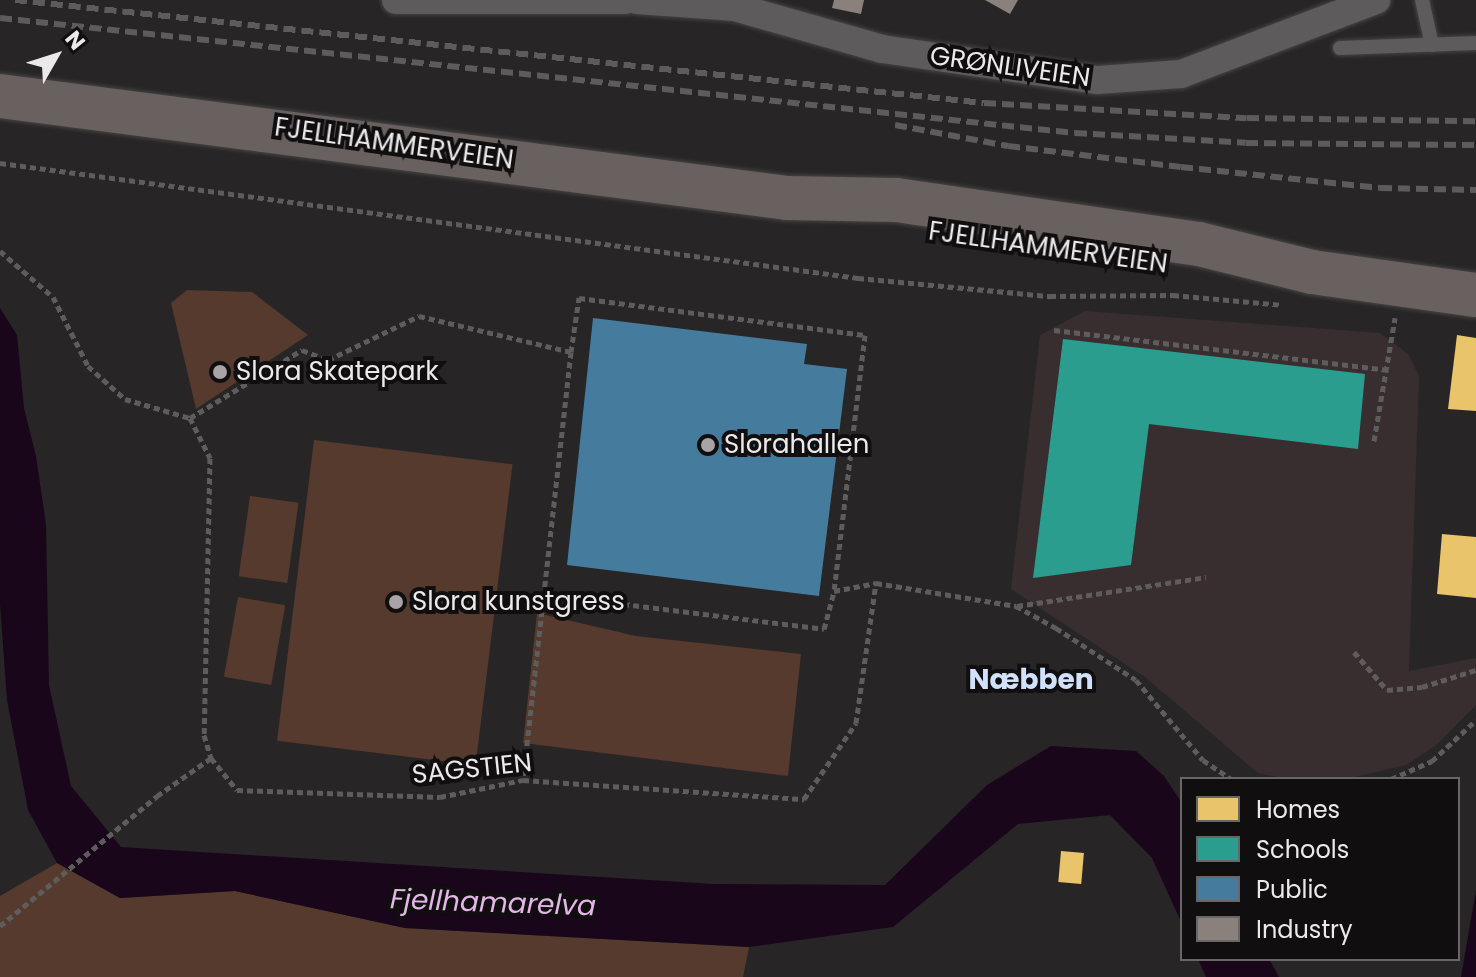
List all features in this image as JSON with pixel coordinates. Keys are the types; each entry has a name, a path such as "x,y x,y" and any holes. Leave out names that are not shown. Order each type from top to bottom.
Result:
{"main road":[{"name":"FJELLHAMMERVEIEN","path":"0,96 787,198 896,200 1199,244 1299,289 1476,295"}],"street":[{"path":"396,0 625,0"},
{"name":"GRØNLIVEIEN","path":"637,0 735,7 882,49 1098,80 1181,74 1376,0"}],"lane":[{"path":"1422,0 1432,45"},
{"path":"1340,48 1476,43"}],"path":[{"path":"0,163 858,278 1050,296 1173,295 1299,289"},
{"path":"0,251 53,297 88,366 125,399 190,418 302,350 328,360 419,316 571,352"},
{"path":"523,780 571,352 579,298 865,335 834,591 824,629 544,594"},
{"path":"1384,313 1408,312"},
{"path":"1374,441 1396,313"},
{"path":"1054,330 1387,370"},
{"name":"SAGSTIEN","path":"190,418 210,458 204,735 211,758 237,790 267,795 440,797 523,780 804,799 856,723 876,583"},
{"path":"834,591 876,583 1016,606 1206,577"},
{"path":"1016,606 1136,680 1203,760 1228,777"},
{"path":"1354,652 1387,690 1422,687 1476,670"},
{"path":"1396,777 1432,761 1476,720"},
{"path":"0,926 157,796 211,758"}],"shaded area":[{"name":"Slora Skatepark","path":"187,290 252,292 308,335 196,409 171,303"},
{"path":"1085,311 1380,333 1408,354 1419,376 1409,671 1476,658 1476,705 1435,746 1406,765 1355,777 1277,777 1258,773 1145,677 1011,589 1040,335"},
{"name":"Slora kunstgress","path":"314,440 513,464 476,765 277,741"},
{"path":"250,496 299,503 287,583 239,576"},
{"path":"238,597 285,605 271,685 224,677"},
{"path":"537,613 636,636 801,654 788,776 523,743"},
{"path":"57,863 120,898 235,891 405,928 749,947 743,977 0,977 0,896"}],"water":[{"name":"Fjellhamarelva","path":"0,308 17,335 24,408 36,456 46,524 49,685 71,786 121,847 714,884 885,885 987,785 1051,746 1136,751 1164,776 1180,800 1180,920 1152,858 1110,815 1018,824 893,927 749,947 405,928 235,891 120,898 57,863 28,810 7,700 0,604"},
{"path":"1476,890 1476,977 1461,977"},
{"path":"1199,961 1270,961 1279,977 1206,977"}],"building: Homes":[{"path":"1457,335 1476,338 1476,411 1448,409"},
{"path":"1442,534 1476,537 1476,598 1437,594"},
{"path":"1061,851 1084,853 1081,884 1058,882"}],"building: Schools":[{"path":"1063,339 1365,374 1358,449 1149,424 1131,565 1033,578"}],"building: Public":[{"name":"Slorahallen","path":"593,318 807,344 804,364 847,369 819,596 567,565"}],"building: Industry":[{"path":"834,0 864,0 861,14 832,8"},
{"path":"985,0 1018,0 1010,14"}],"railway":[{"path":"15,0 984,103 1247,118 1476,121"},
{"path":"0,18 1075,133 1246,143 1476,145"},
{"path":"895,125 1008,146 1181,167 1380,188 1476,190"}],"place":[{"name":"Slora Skatepark","path":"220,372"},
{"name":"Slorahallen","path":"708,445"},
{"name":"Slora kunstgress","path":"396,602"}],"district":[{"name":"Næbben","path":"1031,680"}]}
